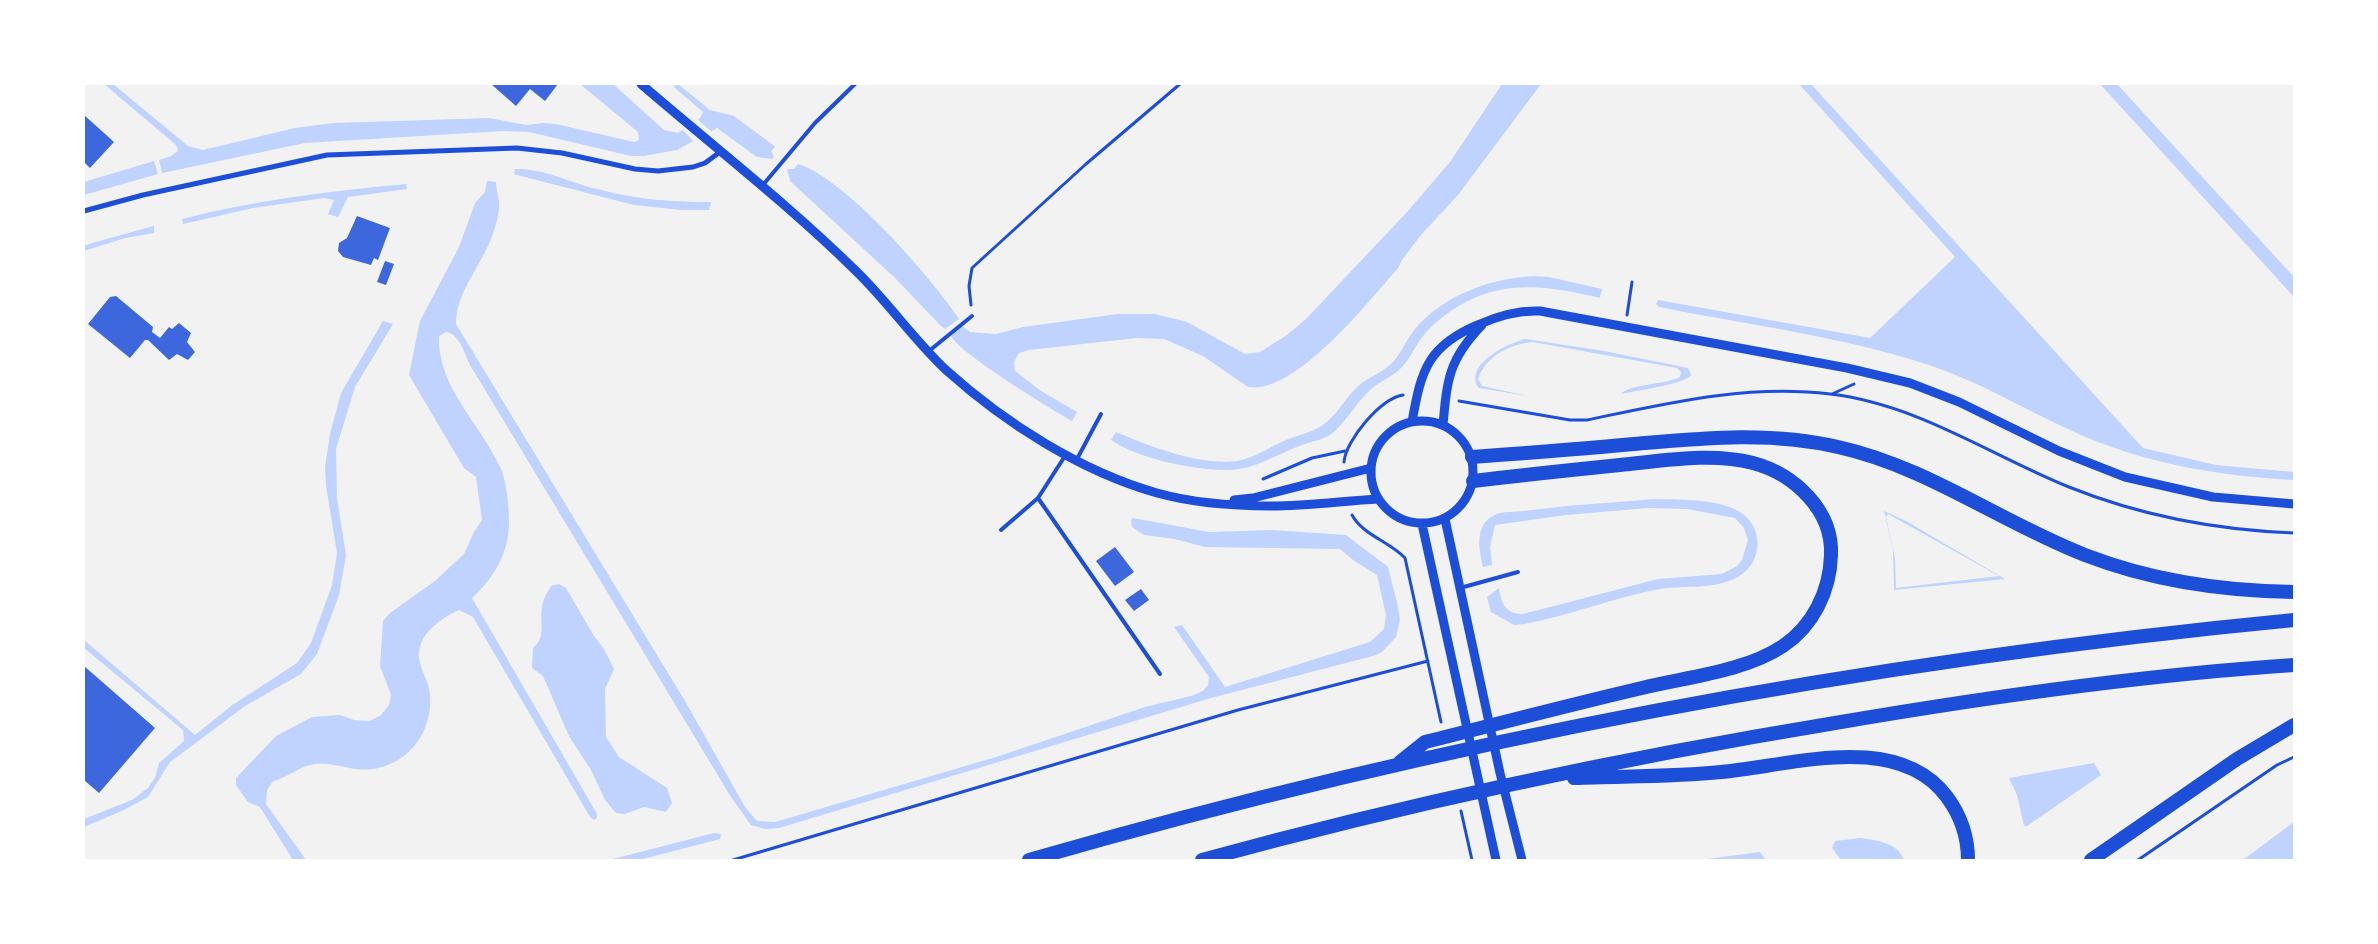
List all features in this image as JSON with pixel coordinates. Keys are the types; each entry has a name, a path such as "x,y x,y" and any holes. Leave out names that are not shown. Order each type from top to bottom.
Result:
{"highway":[{"path":"1472,457 1720,437 1799,440 1838,446 1906,468 1944,485 2033,532 2084,555 2168,580 2224,588 2294,592"},
{"path":"1396,765 1425,742 1643,687 1726,670 1772,653 1797,635 1820,603 1829,579 1831,549 1824,522 1813,501 1786,477 1753,463 1711,459 1657,461 1473,481"},
{"path":"1029,860 1428,757 1717,698 1808,683 2162,633 2294,620"},
{"path":"1202,860 1438,800 1751,737 1914,709 2193,672 2294,665"},
{"path":"2091,860 2236,759 2294,725"},
{"path":"1531,780 1721,772 1826,758 1878,758 1915,770 1932,781 1944,793 1953,805 1964,828 1968,860"}],"street":[{"path":"641,84 720,152 798,215 858,273 946,369 989,404 1067,454 1155,492 1202,502 1271,506 1378,499"},
{"path":"84,211 172,188 328,155 517,148 562,153 635,169 658,171 693,167 704,163 720,152"},
{"path":"1412,422 1420,383 1434,354 1457,333 1511,312 1532,310 1626,325 1847,368 1910,383 1976,410 2059,451 2125,477 2156,486 2213,497 2294,504"},
{"path":"1443,425 1448,378 1452,366 1466,341 1486,321"},
{"path":"1422,421 1443,425 1464,441 1472,457 1473,481 1464,503 1445,519 1422,524 1397,517 1378,499 1372,484 1371,468 1375,452 1384,438 1397,428 1412,422 1422,421"},
{"path":"1202,502 1253,498 1371,468"},
{"path":"1445,519 1512,826 1522,860"},
{"path":"1422,524 1496,860"}],"lane":[{"path":"762,186 815,123 855,84"},
{"path":"929,351 972,316"},
{"path":"1077,459 1101,414"},
{"path":"1001,530 1038,498 1067,454"},
{"path":"1038,498 1160,674"},
{"path":"1460,588 1518,572"}],"path":[{"path":"972,316 969,286 972,268 1086,164 1180,84"},
{"path":"1626,325 1632,282"},
{"path":"1553,419 1587,420 1687,398 1737,392 1778,390 1832,394 1905,412 1964,436 2069,487 2123,506 2170,518 2226,527 2294,533"},
{"path":"1254,484 1312,458 1345,451"},
{"path":"733,860 1238,710 1428,662 1405,558 1399,552 1370,534 1353,517 1349,501"},
{"path":"2138,860 2277,765 2294,757"}],"water":[{"path":"104,84 113,84 188,146 203,150 295,128 333,123 489,118 526,125 556,124 634,142 639,140 638,132 580,84 613,84 664,130 678,133 700,118 703,112 674,87 675,84 678,84 710,110 734,116 773,145 775,147 771,151 774,157 772,159 757,157 717,128 677,150 644,156 631,156 529,132 503,131 305,143 162,173 159,160 171,156 178,151 176,145"},
{"path":"1502,84 1541,84 1458,195 1420,236 1398,268 1369,302 1330,343 1308,362 1267,386 1248,387 1203,356 1164,339 1137,338 1029,350 1019,353 1014,362 1015,371 1041,391 1077,412 1072,421 987,367 970,355 951,336 962,326 970,332 996,334 1023,327 1118,314 1155,314 1187,322 1245,354 1260,352 1287,335 1306,319 1407,212 1450,162"},
{"path":"1799,84 1811,84 2143,448 2216,465 2294,472 2294,480 2208,471 2152,459 2124,451 2070,430 1981,386 1926,364 1827,338 1659,307 1656,304 1658,300 1870,338 1955,257"},
{"path":"2100,84 2117,84 2294,277 2294,297"},
{"path":"154,161 158,174 84,195 84,182"},
{"path":"798,164 817,173 839,188 886,231 929,279 959,319 945,329 941,326 895,278 790,181 787,169 794,169"},
{"path":"515,169 537,171 590,187 629,196 669,201 711,202 709,210 681,210 634,205 514,174"},
{"path":"487,181 496,182 499,201 497,220 493,235 464,291 457,313 456,324 685,701 745,807 757,821 775,822 996,757 1145,707 1191,696 1203,691 1208,685 1209,677 1174,627 1182,625 1225,687 1370,642 1384,629 1386,615 1377,575 1353,560 1340,549 1205,547 1175,539 1144,535 1132,527 1131,520 1133,518 1209,532 1272,530 1346,535 1388,567 1400,620 1396,637 1382,652 1373,656 1211,698 779,828 765,829 751,825 731,797 470,365 458,340 451,333 446,332 439,336 440,355 445,372 452,389 493,452 505,481 508,502 508,533 503,554 487,582 472,598 597,814 597,818 594,820 590,817 473,617 459,610 429,630 420,645 420,663 429,688 430,711 423,733 409,751 400,759 378,768 359,769 325,764 309,765 273,781 267,790 266,804 306,860 293,860 260,807 248,802 236,785 236,778 276,736 312,717 340,715 354,720 369,721 380,716 389,705 391,695 380,666 383,621 390,613 435,581 464,554 482,520 476,477 464,468 409,375 420,321 459,247 475,203 485,192"},
{"path":"406,184 407,189 348,197 338,217 328,214 334,200 324,198 253,208 183,224 182,219 293,197"},
{"path":"154,226 154,233 125,238 84,251 84,246 92,243"},
{"path":"1533,276 1549,277 1602,289 1600,298 1568,291 1521,287 1490,292 1474,298 1452,310 1431,327 1401,368 1370,390 1332,433 1324,438 1294,448 1263,462 1239,469 1225,470 1191,467 1155,459 1123,447 1111,440 1116,432 1159,449 1207,461 1237,461 1250,457 1324,424 1357,387 1394,361 1415,329 1427,317 1453,298 1484,285"},
{"path":"383,321 393,324 355,387 336,449 337,498 346,555 339,595 317,654 301,674 245,706 170,762 148,797 124,810 84,827 84,819 132,800 148,788 155,778 159,763 184,741 183,730 84,648 84,640 195,735 231,706 297,663 311,643 332,585 337,553 326,486 325,467 330,434 341,393"},
{"path":"1526,339 1604,351 1688,368 1691,375 1670,384 1621,394 1631,388 1673,380 1680,377 1681,372 1677,368 1533,342 1515,345 1500,353 1487,364 1478,379 1482,386 1528,396 1479,388 1475,380 1477,371 1482,364 1499,350"},
{"path":"1654,499 1693,500 1722,504 1745,515 1752,524 1757,538 1756,553 1750,567 1738,577 1719,584 1643,592 1541,621 1524,624 1514,625 1491,612 1487,597 1499,588 1505,607 1517,614 1523,614 1658,579 1722,574 1737,566 1742,560 1748,540 1744,528 1735,518 1687,509 1648,508 1566,515 1495,525 1490,547 1492,565 1483,567 1479,546 1481,532 1483,525 1494,515 1505,512"},
{"path":"1884,511 1906,521 2005,579 1894,590 1893,550","holes":["1888,514 1999,576 1896,588 1895,558 1886,517"]},
{"path":"559,584 566,588 594,636 604,649 614,669 605,689 606,737 619,757 667,788 672,803 666,812 644,807 625,814 616,813 605,800 591,770 569,736 543,676 532,668 533,648 540,639 542,629 541,614 543,602 551,586"},
{"path":"2094,763 2101,775 2027,826 2024,826 2017,795 2009,778"},
{"path":"2294,822 2294,860 2241,860 2247,857"},
{"path":"714,833 721,834 720,839 639,860 609,860"},
{"path":"1861,838 1892,846 1897,849 1904,860 1841,860 1832,848 1835,841"},
{"path":"1760,852 1766,860 1700,860"}],"pier":[{"path":"696,118 712,132 694,142 682,129"}],"building":[{"path":"491,84 558,84 545,101 530,89 516,106"},
{"path":"84,115 114,142 90,168 84,162"},
{"path":"357,216 390,228 378,260 374,258 371,265 343,257 338,251 339,243 347,238"},
{"path":"385,261 394,264 386,285 377,282"},
{"path":"116,296 153,327 152,332 160,338 169,327 172,329 179,323 191,333 187,342 195,352 188,360 177,354 169,360 148,340 145,340 130,358 88,324 110,297"},
{"path":"1115,547 1134,572 1115,586 1096,561"},
{"path":"1141,589 1149,600 1134,611 1125,600"},
{"path":"84,666 155,728 99,793 84,780"}]}
